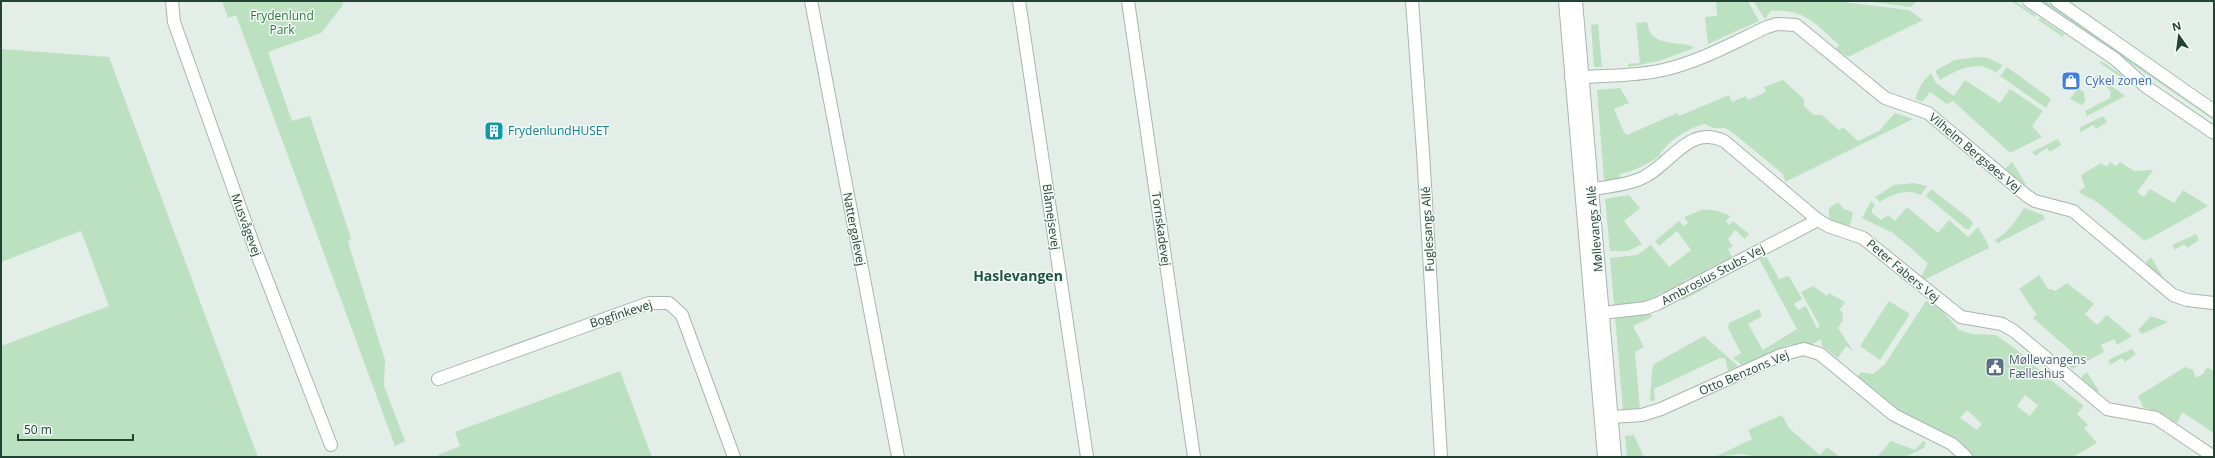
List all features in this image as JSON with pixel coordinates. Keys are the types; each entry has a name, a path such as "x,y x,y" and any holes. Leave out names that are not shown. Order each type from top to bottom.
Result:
{"street":[{"name":"Musvågevej","path":"172,1 174,22 255,249 331,445"},
{"name":"Nattergalevej","path":"811,1 898,457"},
{"name":"Blåmejsevej","path":"1019,1 1087,457"},
{"name":"Tornskadevej","path":"1128,1 1194,457"},
{"name":"Fuglesangs Allé","path":"1412,1 1424,166 1441,457"},
{"name":"Møllevangs Allé","path":"1565,1 1592,189 1615,457"},
{"name":"Møllevangs Allé","path":"1576,1 1577,78 1604,457"},
{"path":"2029,1 2115,59 2145,86 2214,133"},
{"path":"2057,1 2214,111"},
{"name":"Vilhelm Bergsøes Vej","path":"1577,78 1637,74 1662,70 1701,58 1767,27 1777,24 1796,25 1885,98 1928,113 2027,196 2035,201 2073,211 2174,295 2187,300 2214,303"},
{"name":"Peter Fabers Vej","path":"1592,189 1620,185 1640,179 1658,168 1690,141 1698,137 1715,137 1724,141 1818,220 1828,226 1863,238 1961,317 1998,323 2014,331 2107,409 2156,418 2214,457"},
{"name":"Ambrosius Stubs Vej","path":"1602,313 1646,308 1657,304 1818,220"},
{"name":"Bogfinkevej","path":"438,379 649,303 669,303 682,315 734,457"},
{"name":"Otto Benzons Vej","path":"1612,416 1642,414 1662,409 1781,355 1804,349 1820,354 1894,415 1952,444 1966,457"}],"green space":[{"name":"Frydenlund Park","path":"222,1 343,1 343,5 321,33 268,52 292,121 310,116 351,238 348,242 385,360 384,386 405,441 395,446 236,15 228,18"},
{"path":"1716,1 1748,1 1759,21 1708,44 1705,17 1717,16"},
{"path":"1753,1 1835,1 1909,10 1923,20 1848,57 1836,49 1839,45 1809,19 1792,12 1771,11 1765,19"},
{"path":"1865,1 1917,1 1911,7"},
{"path":"2011,1 2015,1 2036,15 2035,17"},
{"path":"2039,1 2046,1 2214,115 2214,120"},
{"path":"2040,18 2064,34 2063,37 2038,20"},
{"path":"1647,22 1649,30 1653,36 1658,39 1664,42 1692,46 1694,48 1659,61 1628,67 1628,64 1640,63 1636,23"},
{"path":"1598,24 1602,67 1594,67 1591,25"},
{"path":"1,49 109,57 258,457 1,457 1,346 109,306 81,231 1,262"},
{"path":"1978,57 1988,58 2003,65 1996,73 1989,69 1975,66 1960,70 1940,80 1935,71 1955,60"},
{"path":"2101,61 2139,86 2132,85 2100,63"},
{"path":"2007,67 2051,99 2046,108 2000,76"},
{"path":"1931,73 1936,83 1954,96 1965,80 2000,103 2010,89 2043,111 2032,126 2042,137 2010,153 1953,101 1947,104 1930,92 1922,102 1915,99 1922,83"},
{"path":"2097,75 2125,96 2087,116 2085,111 2110,98 2111,91 2097,80 2094,84 2092,82"},
{"path":"1783,80 1804,99 1804,106 1814,115 1822,115 1839,130 1843,127 1858,141 1879,131 1895,113 1913,119 1785,182 1783,174 1733,133 1725,128 1713,128 1705,124 1688,130 1677,137 1662,151 1659,156 1649,163 1620,174 1618,179 1604,180 1597,90 1620,88 1629,103 1614,109 1624,132 1627,135 1677,113 1679,116 1729,95 1732,102 1746,96 1748,100 1766,92 1764,87"},
{"path":"2078,88 2084,92 2085,102 2082,105 2070,99"},
{"path":"2103,116 2107,122 2096,129 2093,125 2081,132 2079,128"},
{"path":"2058,139 2061,145 2050,152 2047,148 2035,156 2032,152"},
{"path":"2012,162 2026,184 2025,186 2005,169"},
{"path":"2110,162 2116,166 2120,162 2134,171 2153,170 2137,192 2144,197 2150,189 2174,203 2183,190 2208,206 2145,241 2097,202 2078,192 2085,187 2081,175 2101,163 2107,167"},
{"path":"1914,183 1927,186 1921,195 1905,192 1894,194 1880,202 1875,197 1894,185"},
{"path":"1931,189 1971,220 1973,224 1969,229 1966,229 1926,196"},
{"path":"1629,195 1640,208 1624,221 1642,244 1628,251 1610,251 1605,199"},
{"path":"1871,201 1875,205 1872,209 1872,213 1881,220 1888,215 1895,221 1907,207 1938,233 1949,220 1968,237 1978,227 1989,248 1924,280 1921,277 1928,263 1893,233 1862,218"},
{"path":"1838,202 1844,209 1853,212 1850,226 1832,221 1829,218 1829,208"},
{"path":"2024,208 2043,215 2045,219 1998,243 1996,242 1995,240 2008,230"},
{"path":"1701,210 1716,211 1730,216 1726,221 1729,225 1733,221 1749,234 1745,239 1735,230 1728,239 1733,246 1728,249 1732,257 1749,248 1750,251 1707,269 1709,272 1694,280 1690,278 1684,281 1685,284 1668,294 1663,292 1657,295 1658,298 1638,304 1614,305 1610,258 1637,255 1651,245 1669,267 1691,250 1677,231 1659,246 1655,241 1679,221 1684,226 1688,223 1684,217"},
{"path":"2196,234 2199,240 2187,248 2184,244 2175,250 2172,245"},
{"path":"1766,256 1779,279 1789,276 1802,299 1794,304 1798,310 1806,306 1817,329 1820,326 1801,292 1813,286 1827,296 1829,293 1845,302 1839,311 1842,311 1843,320 1838,328 1853,351 1846,346 1838,358 1822,346 1821,339 1812,344 1788,345 1742,365 1733,358 1741,353 1728,328 1729,323 1759,309 1762,316 1748,324 1763,350 1797,329 1759,259"},
{"path":"2151,257 2164,279 2162,280 2148,267 2146,262"},
{"path":"2039,275 2048,289 2055,291 2067,283 2094,304 2085,314 2097,325 2107,315 2132,336 2117,345 2114,339 2101,345 2104,352 2072,369 2068,363 2073,353 2033,318 2037,315 2019,289"},
{"path":"1707,284 1708,287 1683,300 1681,297"},
{"path":"1889,301 1910,314 1880,360 1860,346"},
{"path":"1926,301 1938,306 1959,330 1973,334 1996,335 2017,350 2047,377 2084,406 2077,414 2088,425 2084,428 2097,443 2073,457 1974,457 1956,440 1895,411 1855,381 1861,372 1873,374 1885,364","holes":["2025,395 2038,405 2030,416 2017,406","1967,410 1982,424 1977,430 1960,418"]},
{"path":"1649,311 1652,317 1633,326 1644,347 1635,352 1640,410 1623,411 1615,316"},
{"path":"2151,316 2168,322 2142,334 2138,330"},
{"path":"1704,336 1738,366 1728,371 1725,358 1720,358 1654,389 1655,400 1650,401 1652,369 1654,364"},
{"path":"2132,349 2136,354 2125,362 2122,358 2110,365 2108,360"},
{"path":"2185,367 2193,370 2196,378 2203,374 2207,367 2214,371 2214,433 2182,412 2178,422 2171,421 2143,407 2138,396"},
{"path":"620,371 652,457 439,457 438,455 460,446 455,432"},
{"path":"2087,372 2099,391 2097,393 2082,380 2082,376"},
{"path":"1782,415 1789,428 1820,455 1827,447 1840,457 1758,457 1741,454 1715,457 1752,439 1748,430"},
{"path":"1634,435 1644,457 1627,457 1625,436"},
{"path":"1891,441 1915,450 1923,441 1926,442 1924,448 1905,457 1877,457"}],"place":[{"name":"Cykel zonen","path":"2071,81"},
{"name":"FrydenlundHUSET","path":"494,131"},
{"name":"Møllevangens Fælleshus","path":"1995,367"}],"district":[{"name":"Haslevangen","path":"1018,276"}]}
